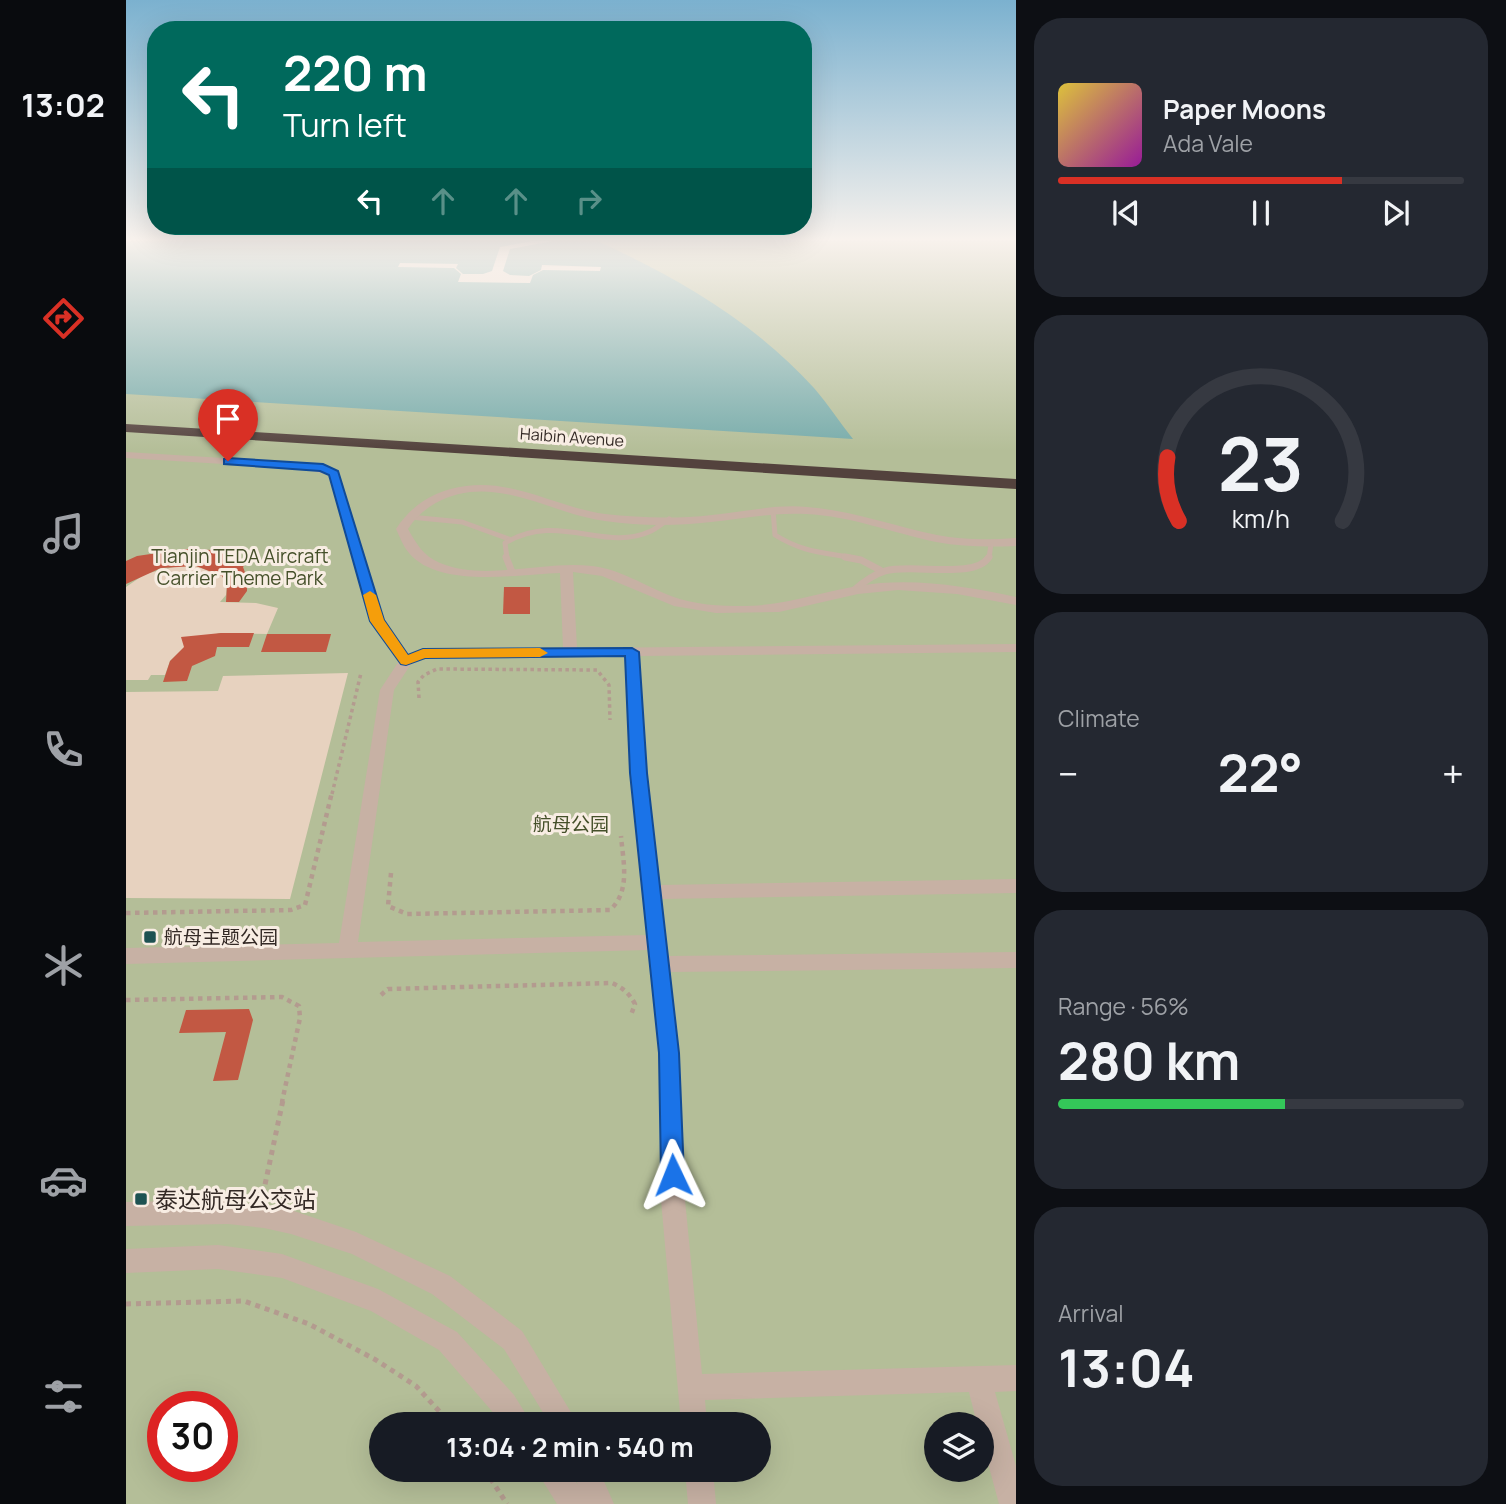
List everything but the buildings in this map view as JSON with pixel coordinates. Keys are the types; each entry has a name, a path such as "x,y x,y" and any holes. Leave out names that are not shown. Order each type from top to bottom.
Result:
{"highway":[{"name":"Haibin Avenue","path":"126,415 1016,470"},
{"name":"Haibin Avenue","path":"126,428 1016,484"}],"street":[{"path":"126,456 304,466 330,470 334,473 377,621 406,661"},
{"path":"1016,542 961,543 915,536 882,524 790,508 696,520 626,519 577,513 518,492 485,488 466,489 427,503 409,516 402,529 406,543 417,554 440,567 475,575 586,569 618,576 679,603 720,609 757,611 853,591 902,586 954,588 1016,601"},
{"path":"566,568 570,653"},
{"path":"348,949 387,690 406,661 423,654 1016,648"},
{"path":"632,652 638,773 669,1053 674,1200 693,1412"},
{"path":"651,892 1016,886"},
{"path":"126,956 348,949 1016,960"},
{"path":"126,1213 228,1212 264,1216 291,1222 356,1244 442,1285 513,1340 558,1412"},
{"path":"126,1261 218,1257 282,1266 377,1301 448,1341 510,1412"},
{"path":"691,1387 1016,1378"},
{"path":"978,1379 1013,1504"},
{"path":"558,1482 574,1504"},
{"path":"590,1482 600,1504"},
{"path":"700,1482 702,1504"}],"lane":[{"path":"773,510 775,535 787,543 800,550 851,556 872,563 880,570"},
{"path":"409,516 462,522 509,539"},
{"path":"512,572 504,551 505,543 525,532 555,528 598,538 638,536 660,528 669,519"},
{"path":"853,591 861,580 880,570 897,566 969,569 984,565 989,559 991,544"}],"path":[{"path":"419,698 418,682 424,675 436,669 597,670 608,678 610,684 610,720"},
{"path":"126,913 291,910 305,905 361,673"},
{"path":"391,873 388,906 407,914 610,910 621,901 624,891 621,836"},
{"path":"381,995 388,989 612,983 627,989 630,994 635,1004 631,1015"},
{"path":"126,1000 282,997 299,1006 300,1018 263,1194"},
{"path":"126,1304 244,1301 309,1324 376,1360 416,1386 440,1412"},
{"path":"493,1482 507,1504"}],"green space":[{"name":"航母公园","path":"126,311 1016,311 1016,1504 126,1504"}],"shaded area":[{"path":"178,566 196,566 222,576 227,585 226,595 220,602 256,603 278,608 267,634 219,633 187,645 170,661 165,675 151,675 148,680 126,680 126,587 145,574"},
{"path":"348,673 290,899 126,898 126,692 218,691 223,676"}],"water":[{"path":"126,311 725,311 791,364 814,388 853,439 126,394"}],"slow traffic":[{"path":"370,595 377,621 406,661 423,654 540,653"}],"place":[{"name":"航母主题公园","path":"150,937"},
{"name":"泰达航母公交站","path":"141,1199"}],"route":[{"path":"228,461 323,468 334,473 377,621 406,661 423,654 632,652 638,773 669,1053 673,1175"}],"park label":[{"name":"Tianjin TEDA Aircraft Carrier Theme Park","path":"240,567"}]}
